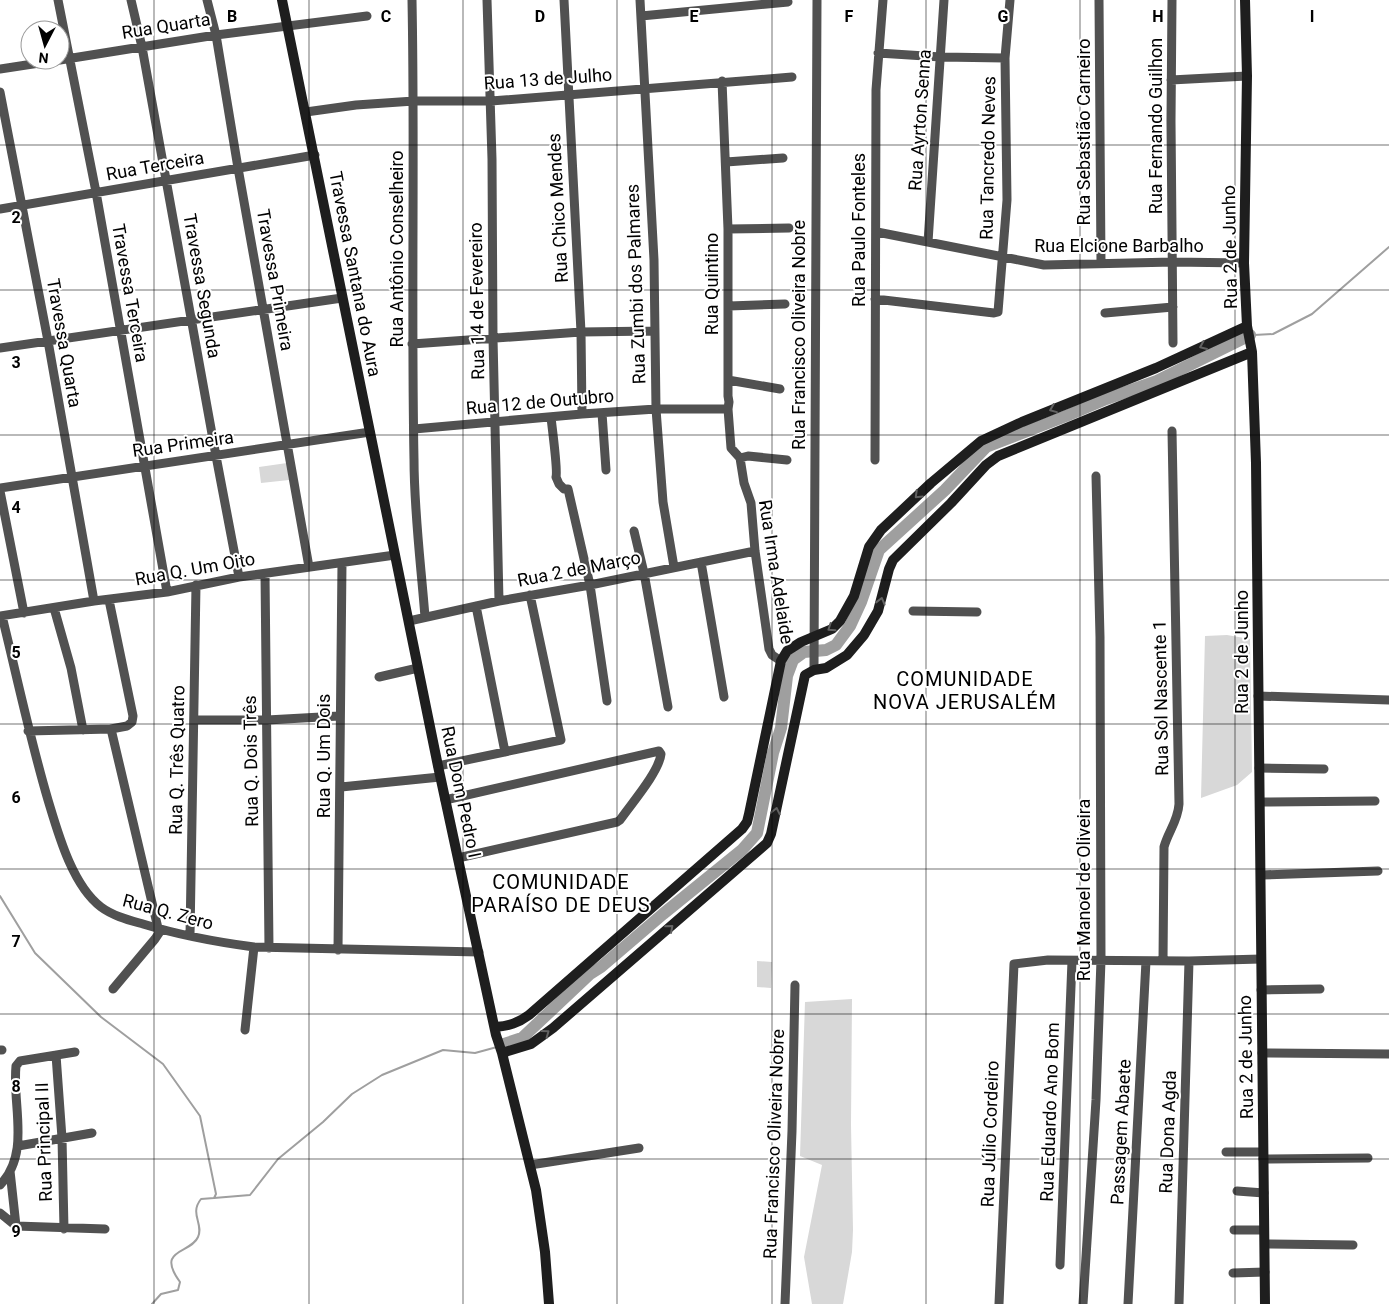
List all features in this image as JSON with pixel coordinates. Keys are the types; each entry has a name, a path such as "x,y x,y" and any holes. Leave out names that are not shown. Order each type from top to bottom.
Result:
{"street":[{"name":"Travessa Terceira","path":"58,0 59,20"},
{"name":"Travessa Segunda","path":"132,0 167,180 239,577"},
{"name":"Travessa Primeira","path":"207,0 216,35 309,567"},
{"name":"Travessa Santana do Aura","path":"282,0 315,154 342,298 395,555"},
{"name":"Rua Antônio Conselheiro","path":"412,0 414,101 412,344 416,516 425,618"},
{"name":"Rua 14 de Fevereiro","path":"487,0 499,601"},
{"name":"Rua Chico Mendes","path":"564,0 580,332 582,414"},
{"name":"Rua Zumbi dos Palmares","path":"640,0 654,260 656,409 663,502 674,566"},
{"name":"Rua Francisco Oliveira Nobre","path":"814,670 817,0"},
{"name":"Rua Paulo Fonteles","path":"875,460 876,90 883,0"},
{"name":"Rua Ayrton Senna","path":"928,242 944,0"},
{"name":"Rua Tancredo Neves","path":"875,299 998,312 1007,200 1005,58 1010,0"},
{"name":"Rua Sebastião Carneiro","path":"1099,0 1101,263"},
{"name":"Rua Fernando Guilhon","path":"1172,0 1173,343"},
{"name":"Rua 2 de Junho","path":"1245,0 1247,76 1244,263 1247,326 1252,352 1257,517 1265,1304"},
{"path":"641,16 788,2"},
{"name":"Rua Quarta","path":"70,58 216,35 367,16"},
{"path":"878,54 1005,58"},
{"name":"Rua Quarta","path":"0,69 20,66"},
{"name":"Travessa Terceira","path":"65,70 96,192 167,592"},
{"path":"1171,80 1247,76"},
{"name":"Rua 13 de Julho","path":"306,112 356,105 414,101 490,101 792,77"},
{"name":"Rua Quintino","path":"722,82 728,229 728,409 731,448 740,458 744,483"},
{"name":"Travessa Quarta","path":"0,92 48,341 94,601"},
{"name":"Rua Terceira","path":"0,209 315,154"},
{"path":"726,162 783,158"},
{"path":"728,229 789,228"},
{"name":"Rua Elcione Barbalho","path":"877,232 1044,265 1172,262 1244,263"},
{"path":"0,348 342,298"},
{"path":"729,306 785,304"},
{"path":"1105,312 1172,307"},
{"path":"496,1031 519,1022 529,1015 742,829 747,822 749,814 781,661 788,651 800,642 814,641 832,629 840,620 854,596 869,547 881,530 931,482 980,441 1156,368 1247,326"},
{"path":"412,344 580,332 654,331"},
{"path":"502,1052 532,1044 554,1028 763,848 771,834 805,675 814,670 826,668 847,655 864,635 878,611 893,560 951,504 986,465 998,456 1252,352"},
{"path":"728,380 780,389"},
{"name":"Rua 12 de Outubro","path":"414,429 656,409 728,409"},
{"path":"602,413 606,470"},
{"path":"551,417 556,477 558,484 564,489 568,489 590,585 607,701"},
{"name":"Rua Sol Nascente 1","path":"1164,961 1164,848 1166,838 1176,820 1179,804 1172,431"},
{"name":"Rua Primeira","path":"0,490 72,477 288,446 370,432"},
{"path":"740,458 748,456 787,460"},
{"name":"Rua Manoel de Oliveira","path":"1084,1304 1096,1100 1101,960 1100,646 1096,476"},
{"name":"Rua Irma Adelaide","path":"744,483 751,503 755,551 769,649 772,655 781,661"},
{"path":"0,490 24,613"},
{"path":"634,531 644,573 668,707"},
{"name":"Rua 2 de Março","path":"409,622 499,601 590,585 674,566 755,551"},
{"name":"Rua Dom Pedro I","path":"395,555 439,772 496,1031 536,1190 544,1243 549,1304"},
{"name":"Rua Q. Um Oito","path":"1,616 94,601 167,592 239,577 395,555"},
{"path":"701,562 724,698"},
{"name":"Rua Q. Um Dois","path":"338,950 342,563"},
{"name":"Rua Q. Dois Três","path":"265,574 269,948"},
{"name":"Rua Q. Três Quatro","path":"190,936 196,585"},
{"path":"340,787 439,772 506,752 561,740 530,595"},
{"path":"28,731 111,729 127,726 132,722 133,716 109,600"},
{"path":"476,606 506,752"},
{"path":"54,608 71,668 83,730"},
{"path":"914,611 977,612"},
{"name":"Rua Q. Zero","path":"1,616 28,731 58,832 77,876 87,893 102,908 123,918 159,929 224,943 254,947 479,952"},
{"path":"379,676 418,668"},
{"path":"1258,696 1389,700"},
{"path":"195,720 267,720 340,716"},
{"path":"111,729 159,929 155,939 113,989"},
{"path":"445,800 659,751 661,754 653,773 617,822 458,858"},
{"path":"1259,768 1324,769"},
{"path":"1260,802 1375,801"},
{"path":"1261,875 1378,871"},
{"path":"245,1030 254,947"},
{"path":"1072,961 1261,959"},
{"name":"Rua Júlio Cordeiro","path":"999,1304 1013,966 1015,963 1048,960 1072,961"},
{"name":"Rua Eduardo Ano Bom","path":"1060,1265 1072,961"},
{"name":"Passagem Abaete","path":"1128,1304 1146,961"},
{"name":"Rua Dona Agda","path":"1179,1304 1189,961"},
{"name":"Rua Francisco Oliveira Nobre","path":"785,1304 792,1131 795,985"},
{"path":"1261,990 1320,989"},
{"path":"0,1185 14,1165 18,1146 16,1066 20,1061 75,1052"},
{"path":"1262,1053 1388,1054"},
{"name":"Rua Principal II","path":"56,1055 62,1138 64,1229"},
{"path":"18,1146 92,1133"},
{"path":"530,1165 639,1148"},
{"path":"1226,1152 1368,1158"},
{"path":"10,1171 16,1226"},
{"path":"1237,1192 1264,1193"},
{"path":"0,1212 16,1226 105,1229"},
{"path":"1234,1230 1264,1230"},
{"path":"1265,1244 1353,1245"},
{"path":"1233,1272 1265,1272"}],"shaded area":[{"path":"287,463 289,480 261,483 259,467"},
{"path":"1227,635 1250,639 1252,772 1237,785 1201,798 1205,636"},
{"path":"757,961 772,962 771,988 757,987"},
{"path":"852,999 852,1252 843,1304 812,1304 804,1257 822,1165 800,1156 805,1002"}],"waterway":[{"path":"1254,335 1273,334 1312,314 1389,247"},
{"path":"501,1045 522,1038 590,974 601,967 742,850 757,833 773,753 781,728 787,676 793,660 804,652 826,650 836,645 850,626 861,602 879,550 945,490 986,447 1106,399 1157,381 1250,335"},
{"path":"0,896 35,953 101,1017 163,1064 200,1116 216,1194 214,1198 201,1199 196,1209 199,1228 198,1237 173,1257 171,1263 173,1271 180,1282 178,1290 161,1294 152,1304"},
{"path":"214,1198 250,1195 278,1159 323,1122 352,1094 382,1075 443,1050 475,1053 497,1047"}],"district":[{"name":"COMUNIDADE NOVA JERUSALÉM","path":"965,690"},
{"name":"COMUNIDADE PARAÍSO DE DEUS","path":"561,894"}]}
